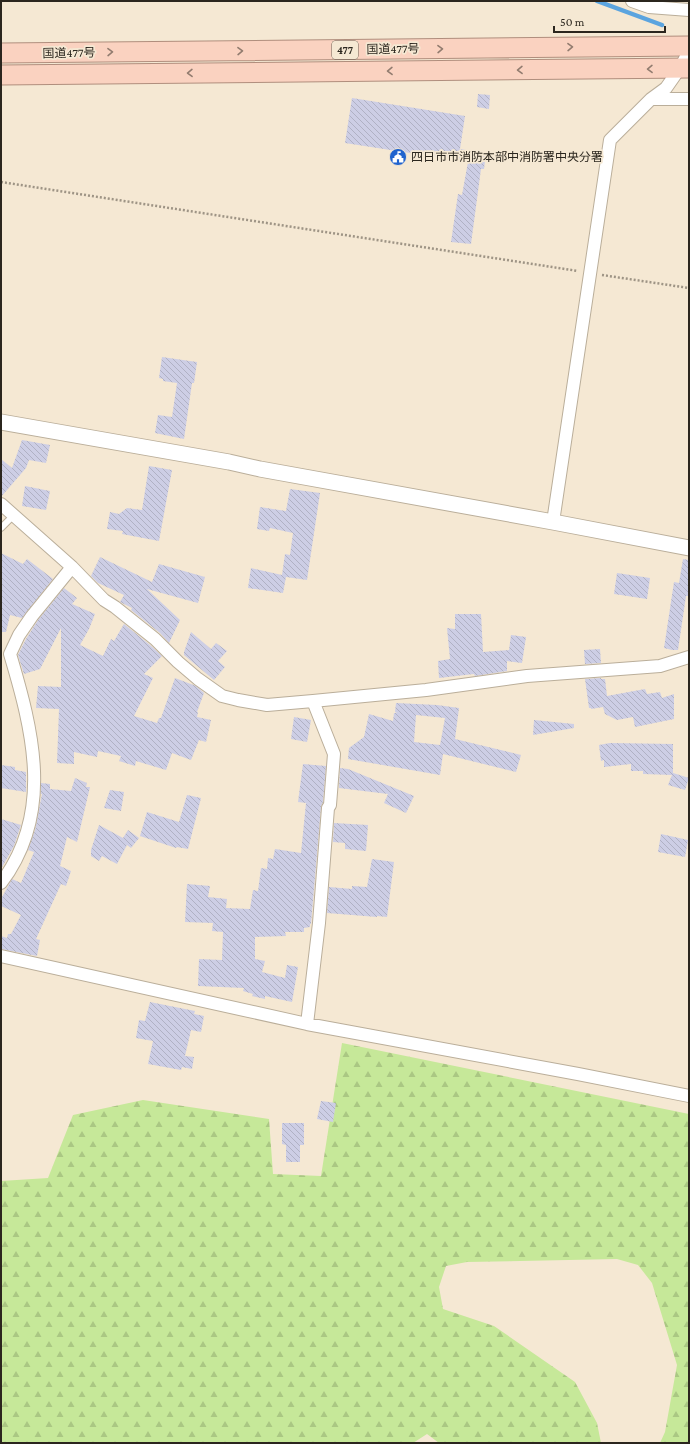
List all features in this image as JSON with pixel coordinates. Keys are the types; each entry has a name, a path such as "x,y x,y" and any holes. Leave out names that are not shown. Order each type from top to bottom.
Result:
{"highway":[{"name":"国道477号","path":"1,53 689,46"},
{"name":"国道477号","path":"1,75 685,68"}],"street":[{"path":"632,1 649,7 689,10"},
{"path":"553,522 610,140 651,99 666,88 685,68 689,52"},
{"path":"651,99 689,100"},
{"path":"1,422 229,462 689,548"},
{"path":"1,504 72,567 104,600 155,639 198,679 222,696 238,700 267,705 313,701 426,690 528,676 660,666 689,657"},
{"path":"3,877 24,843 33,810 35,779 32,744 24,699 10,654 19,635 32,616 72,567"},
{"path":"307,1024 319,923 328,808 330,805 334,754 313,701"},
{"path":"1,956 307,1024 689,1096"}],"lane":[{"path":"1,528 14,515"}],"path":[{"path":"1,182 689,288"}],"green space":[{"path":"342,1043 689,1114 689,1443 660,1443 665,1432 677,1365 652,1283 638,1265 617,1259 467,1262 446,1266 439,1287 443,1309 494,1326 575,1382 597,1423 601,1443 439,1443 427,1434 413,1443 1,1443 1,1181 48,1178 73,1115 143,1100 269,1119 273,1174 321,1176"}],"building":[{"path":"478,94 490,95 489,109 477,107"},
{"path":"352,98 465,116 460,149 486,153 484,169 481,169 471,244 451,242 458,194 462,195 468,162 345,143"},
{"path":"162,357 197,362 194,383 192,383 184,439 155,433 158,415 172,417 177,383 163,381 163,379 159,378"},
{"path":"22,440 50,445 46,463 29,460 26,468 1,497 1,459 12,468"},
{"path":"149,466 172,470 159,541 122,534 123,531 107,529 110,512 119,514 127,508 142,510"},
{"path":"25,486 50,491 46,510 22,506"},
{"path":"290,489 320,493 307,580 286,577 283,593 248,588 251,568 282,575 285,554 290,555 293,533 270,528 269,531 257,529 260,507 286,511"},
{"path":"1,553 23,564 27,559 53,579 22,618 10,615 6,632 1,632"},
{"path":"100,557 152,582 159,564 205,577 198,603 147,589 180,620 169,643 160,633 131,610 132,608 120,602 124,595 98,583 91,576"},
{"path":"683,559 689,560 689,596 686,596 678,650 672,650 664,648 674,582 679,583"},
{"path":"617,573 650,578 647,599 614,594"},
{"path":"64,588 77,598 72,604 95,614 80,645 103,656 111,639 114,641 124,624 162,656 144,674 153,678 134,716 157,723 159,718 161,718 175,678 196,686 204,693 197,712 197,717 211,720 206,742 199,740 191,760 172,753 166,770 136,761 135,766 119,761 121,756 98,751 97,757 74,752 74,764 57,763 59,709 36,708 38,686 61,687 61,628 40,669 24,674 18,655 38,620"},
{"path":"455,614 481,614 483,652 509,650 511,635 526,637 522,663 507,661 507,671 475,676 474,674 439,678 438,661 450,659 447,628 455,629"},
{"path":"191,632 211,649 216,643 227,651 218,661 225,667 214,680 184,655"},
{"path":"600,649 601,663 585,664 584,650"},
{"path":"585,679 605,679 607,696 645,689 647,694 660,692 662,698 674,694 674,719 635,727 633,717 617,720 605,714 603,707 589,708"},
{"path":"396,703 437,705 459,708 455,739 521,755 516,772 443,754 440,775 348,759 349,748 364,737 369,714 393,721 394,713 397,713 395,712","holes":["416,715 445,718 440,745 414,742"]},
{"path":"294,717 311,720 307,742 291,739"},
{"path":"534,720 574,724 574,728 533,735"},
{"path":"610,743 673,744 673,773 689,778 685,790 668,785 672,775 643,774 643,771 631,771 631,764 604,767 604,760 601,761 599,745"},
{"path":"303,764 326,766 311,924 310,927 304,928 304,932 285,932 286,936 255,937 255,959 265,961 262,972 285,978 287,965 298,967 292,1002 265,996 265,999 252,996 253,994 243,991 244,988 198,986 199,959 222,960 223,932 212,931 213,923 185,922 187,884 210,886 208,897 227,899 226,908 250,909 253,890 258,891 261,868 267,869 268,858 273,859 275,849 301,853 306,803 298,802"},
{"path":"1,765 15,767 15,770 26,772 26,792 1,788"},
{"path":"340,768 348,769 414,796 406,813 384,803 388,794 339,788"},
{"path":"75,778 87,783 86,787 90,787 77,842 67,837 60,866 71,871 66,886 61,884 36,939 40,940 37,956 1,949 1,936 7,938 8,934 11,934 21,915 1,906 1,899 12,879 21,883 34,852 28,850 35,830 42,794 41,783 50,784 50,789 71,791"},
{"path":"110,790 124,792 121,811 104,808"},
{"path":"187,795 201,798 188,849 176,848 140,836 147,812 179,822"},
{"path":"1,819 21,825 14,846 1,869"},
{"path":"334,823 368,825 366,851 345,849 345,843 333,842"},
{"path":"99,825 123,838 128,830 139,838 131,848 127,845 117,864 102,856 99,861 91,856 91,850"},
{"path":"661,834 688,840 685,857 658,852"},
{"path":"372,859 394,862 387,917 327,913 329,887 352,889 352,886 367,887"},
{"path":"150,1002 195,1011 194,1014 204,1016 201,1032 191,1030 185,1056 194,1057 192,1069 182,1067 181,1070 148,1064 153,1041 136,1038 139,1020 145,1021"},
{"path":"321,1101 336,1103 333,1122 317,1119"},
{"path":"282,1123 304,1123 304,1145 300,1145 300,1162 286,1162 286,1145 282,1144"}],"waterway":[{"path":"597,1 662,25"}],"place":[{"name":"四日市市消防本部中消防署中央分署","path":"398,157"}]}
